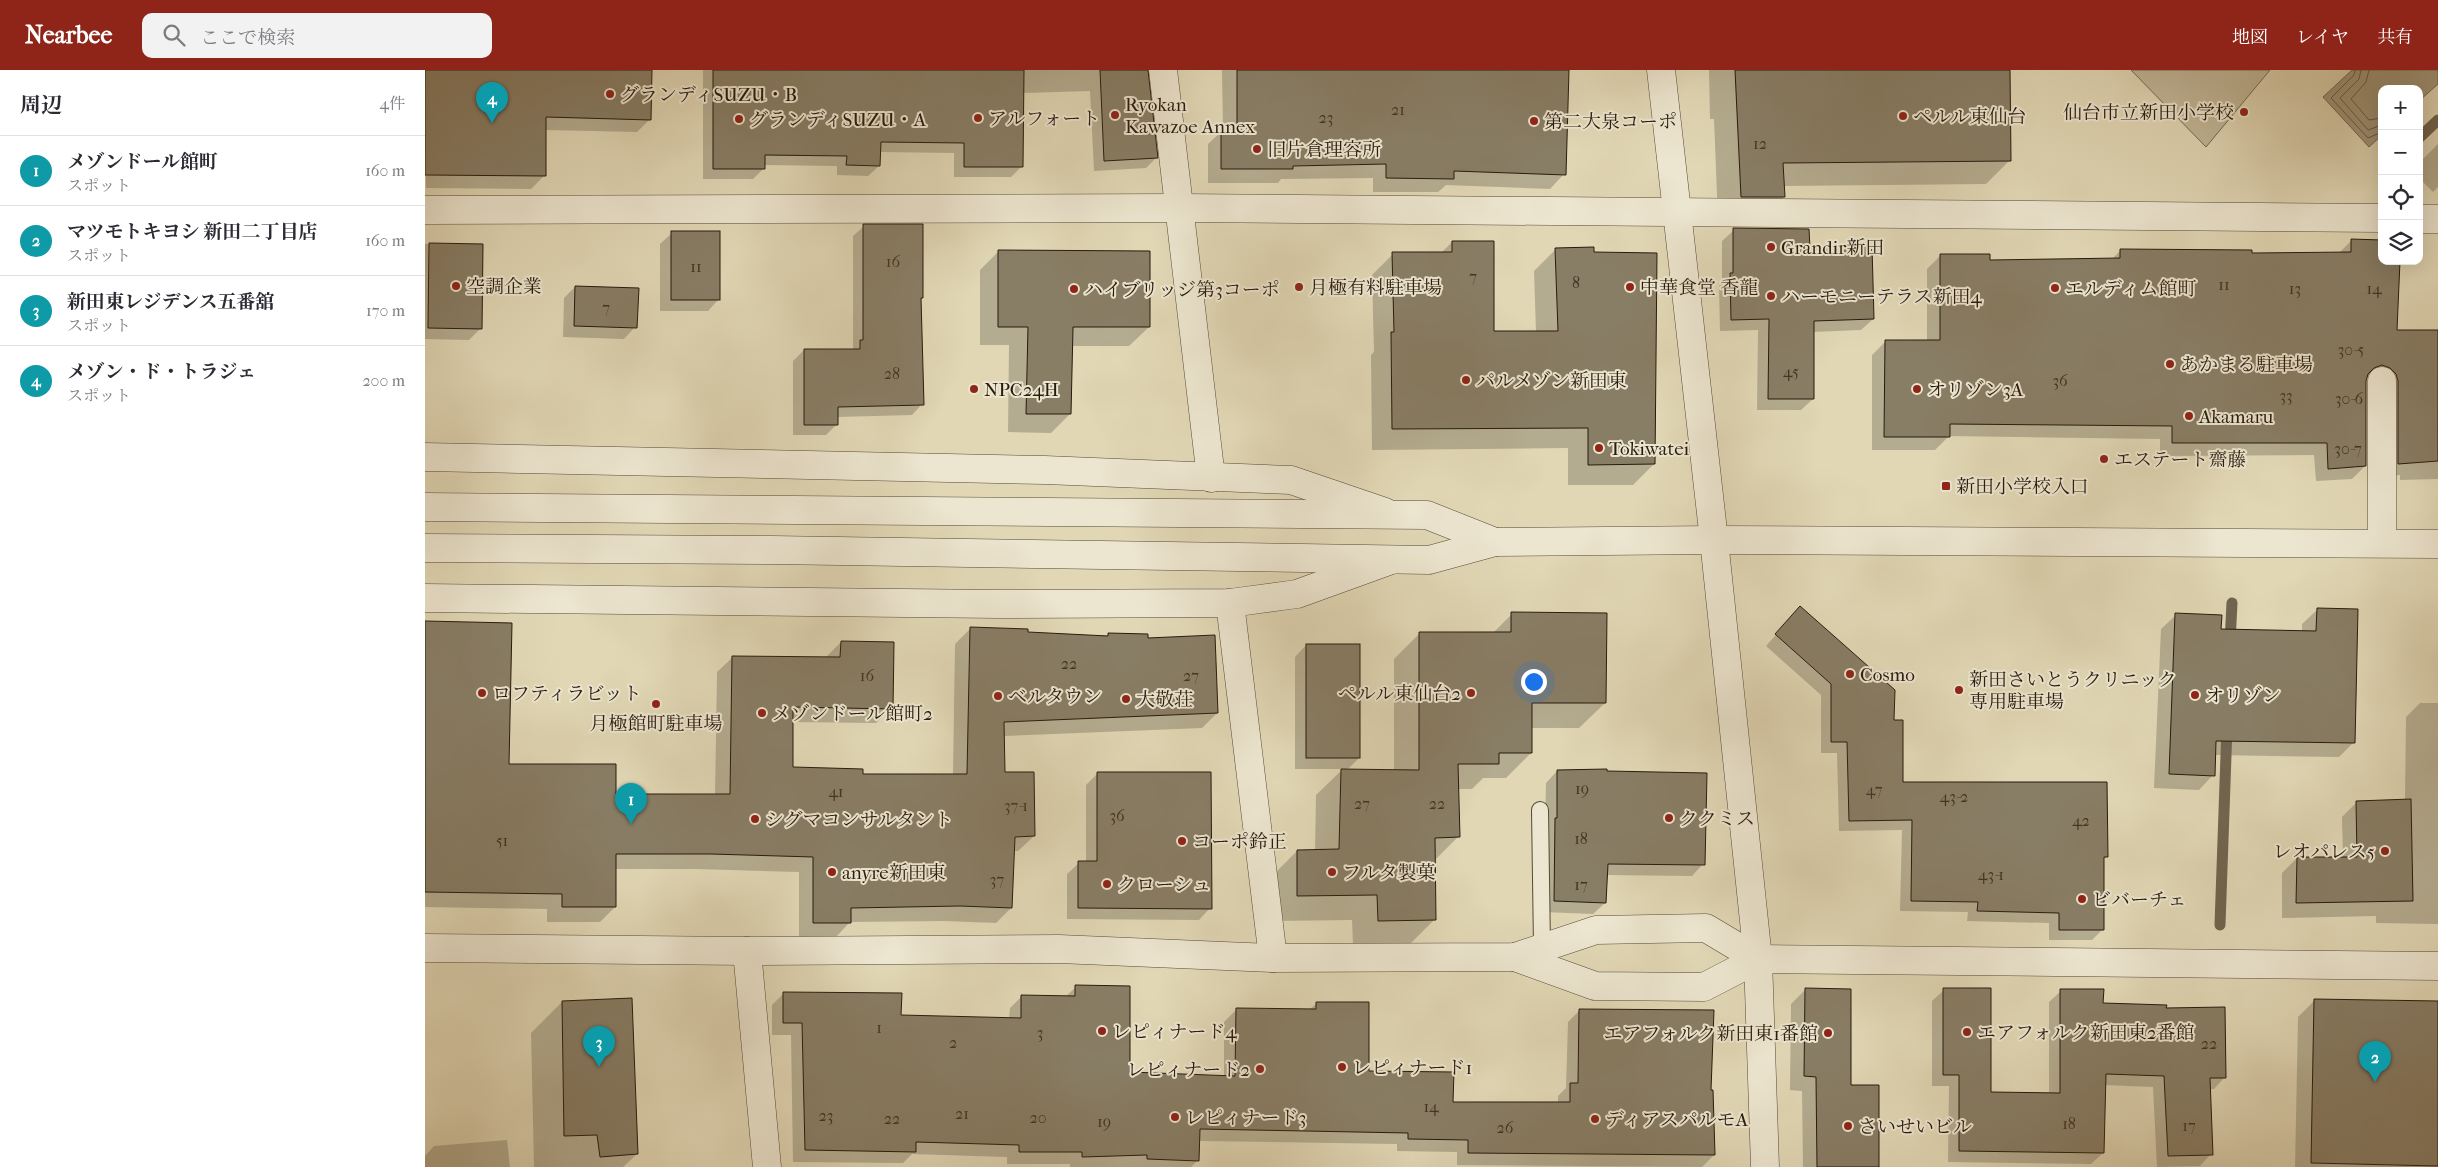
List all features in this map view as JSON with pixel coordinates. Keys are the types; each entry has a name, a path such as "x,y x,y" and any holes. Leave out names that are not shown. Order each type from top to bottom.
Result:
{"street":[{"path":"1163,70 1211,478"},
{"path":"1661,70 1714,540 1758,959 1765,1167"},
{"path":"425,210 1179,208 2378,218"},
{"path":"2423,219 2438,219"},
{"path":"2382,381 2382,542"},
{"path":"425,457 1045,470 1291,480 1392,515"},
{"path":"425,507 1427,515 1495,542"},
{"path":"425,548 772,550 1429,560 1495,542 1714,540 2382,542 2438,544"},
{"path":"425,598 998,604 1230,603 1297,594 1391,560"},
{"path":"1230,603 1273,958"},
{"path":"425,948 747,951 1059,949 1273,958 1515,957 1596,930 1706,928 1758,959"},
{"path":"747,951 767,1167"},
{"path":"1515,957 1595,986 1704,987 1758,959 2438,966"}],"lane":[{"path":"1540,810 1542,948"}],"shaded area":[{"path":"2131,70 2270,70 2206,147"}],"water":[{"path":"2352,70 2438,70 2438,84 2423,97 2423,85 2378,85 2378,139 2369,147 2323,97"}],"building":[{"path":"425,70 652,70 651,120 546,117 546,176 425,175"},
{"path":"713,70 1024,70 1023,167 964,167 964,143 881,142 880,166 846,165 847,156 765,155 765,169 713,169"},
{"path":"1100,70 1148,70 1158,158 1104,161"},
{"path":"1237,70 1569,70 1566,175 1454,171 1454,179 1386,178 1386,164 1293,166 1293,169 1221,169 1221,129 1237,129"},
{"name":"ペルル東仙台","path":"1735,70 2010,70 2011,161 1783,163 1785,197 1741,197"},
{"path":"863,224 923,224 923,298 921,298 924,405 838,407 838,425 804,425 804,349 860,349 860,340 863,340"},
{"path":"1733,228 1809,229 1810,248 1872,246 1874,319 1814,321 1814,399 1768,399 1769,319 1731,320 1730,273 1733,273"},
{"path":"671,231 720,231 720,300 671,300"},
{"path":"2351,239 2378,240 2378,265 2400,265 2397,330 2438,330 2438,461 2398,464 2398,381 2396,374 2390,368 2382,365 2374,368 2368,374 2366,381 2366,466 2328,469 2327,443 2172,443 2172,426 1950,424 1950,437 1884,437 1885,340 1940,340 1940,254 1990,254 1990,260 2120,258 2120,249 2252,250 2252,253 2351,252"},
{"path":"1452,241 1494,241 1494,331 1558,331 1555,248 1594,247 1594,252 1657,253 1655,464 1588,465 1588,428 1392,429 1391,332 1394,332 1392,252 1452,252"},
{"name":"空調企業","path":"429,243 483,244 482,329 428,328"},
{"name":"ハイブリッジ第3コーポ","path":"998,250 1150,251 1150,327 1073,327 1071,414 1026,414 1028,327 998,327"},
{"path":"575,286 639,288 637,328 574,326"},
{"path":"1800,606 1895,690 1894,720 1903,720 1903,782 2107,782 2108,857 2104,857 2104,930 2059,930 2059,913 1977,911 1978,902 1911,901 1912,820 1849,821 1847,742 1831,742 1831,684 1775,634"},
{"path":"2317,608 2358,609 2355,743 2216,741 2215,776 2169,774 2175,613 2222,615 2221,629 2316,631"},
{"path":"1511,612 1607,613 1606,703 1532,703 1532,753 1499,753 1499,764 1458,764 1460,837 1435,838 1436,920 1378,921 1377,895 1297,896 1297,850 1339,849 1341,769 1419,770 1419,632 1511,632"},
{"path":"425,621 512,623 509,764 616,764 616,794 730,794 732,656 840,657 841,641 894,642 893,709 793,707 793,767 863,769 863,774 967,774 970,627 1028,629 1028,632 1108,636 1108,633 1148,634 1148,638 1215,635 1218,713 1004,722 1005,772 1034,772 1035,836 1015,837 1012,908 960,906 851,908 851,923 813,923 813,857 711,854 616,854 616,907 562,907 562,894 425,892"},
{"path":"1306,644 1360,644 1360,758 1306,758"},
{"path":"1607,769 1607,771 1707,773 1705,865 1608,864 1606,903 1554,901 1557,770"},
{"path":"1097,772 1211,772 1212,909 1078,908 1078,861 1097,861"},
{"name":"レオパレス5","path":"2411,799 2413,901 2296,903 2297,857 2357,857 2356,801"},
{"path":"1075,985 1130,986 1130,1072 1235,1076 1236,1008 1316,1009 1316,1002 1369,1002 1369,1071 1454,1072 1453,1102 1570,1102 1570,1083 1578,1083 1579,1009 1714,1010 1711,1090 1713,1090 1715,1155 1468,1153 1468,1140 1408,1139 1408,1133 1200,1129 1199,1161 1147,1159 1147,1155 1082,1157 1082,1152 1019,1152 1019,1145 916,1142 916,1152 805,1150 802,1023 783,1023 783,992 902,993 901,1015 1021,1018 1021,995 1075,996"},
{"path":"1805,988 1851,989 1851,1085 1879,1085 1879,1167 1817,1167 1816,1077 1804,1076"},
{"path":"1943,988 1991,988 1991,1092 2060,1093 2060,989 2104,989 2103,1003 2167,1005 2166,1008 2225,1007 2226,1078 2210,1078 2213,1155 2168,1156 2164,1076 2106,1074 2104,1153 1959,1151 1959,1075 1943,1075"},
{"path":"632,998 638,1154 600,1157 597,1135 564,1136 562,1001"},
{"path":"2314,999 2438,1001 2438,1166 2311,1163"}],"waterway":[{"path":"2423,134 2438,120"},
{"path":"2230,643 2232,603"},
{"path":"2220,925 2227,727"}],"place":[{"name":"グランディSUZU・B","path":"610,94"},
{"name":"仙台市立新田小学校","path":"2244,112"},
{"name":"Ryokan Kawazoe Annex","path":"1115,115"},
{"name":"ペルル東仙台","path":"1903,116"},
{"name":"アルフォート","path":"978,118"},
{"name":"グランディSUZU・A","path":"739,119"},
{"name":"第二大泉コーポ","path":"1534,121"},
{"name":"メゾン・ド・トラジェ","path":"492,123"},
{"name":"旧片倉理容所","path":"1257,149"},
{"name":"Grandir新田","path":"1771,247"},
{"name":"空調企業","path":"456,286"},
{"name":"月極有料駐車場","path":"1299,287"},
{"name":"中華食堂 香龍","path":"1630,287"},
{"name":"エルディム館町","path":"2055,288"},
{"name":"ハイブリッジ第3コーポ","path":"1074,289"},
{"name":"ハーモニーテラス新田4","path":"1771,296"},
{"name":"あかまる駐車場","path":"2170,364"},
{"name":"パルメゾン新田東","path":"1466,380"},
{"name":"NPC24H","path":"974,389"},
{"name":"オリゾン3A","path":"1917,389"},
{"name":"Akamaru","path":"2189,416"},
{"name":"Tokiwatei","path":"1599,448"},
{"name":"エステート齋藤","path":"2104,459"},
{"name":"新田小学校入口","path":"1946,486"},
{"name":"Cosmo","path":"1850,674"},
{"name":"新田さいとうクリニック 専用駐車場","path":"1959,690"},
{"name":"ロフティラビット","path":"482,693"},
{"name":"ペルル東仙台2","path":"1471,693"},
{"name":"オリゾン","path":"2195,695"},
{"name":"ベルタウン","path":"998,696"},
{"name":"大敬荘","path":"1126,699"},
{"name":"月極館町駐車場","path":"656,704"},
{"name":"メゾンドール館町2","path":"762,713"},
{"name":"ククミス","path":"1669,818"},
{"name":"シグマコンサルタント","path":"755,819"},
{"name":"メゾンドール館町","path":"631,824"},
{"name":"コーポ鈴正","path":"1182,841"},
{"name":"レオパレス5","path":"2385,851"},
{"name":"anyre新田東","path":"832,872"},
{"name":"フルタ製菓","path":"1332,872"},
{"name":"クローシュ","path":"1107,884"},
{"name":"ビバーチェ","path":"2082,899"},
{"name":"レピィナード4","path":"1102,1031"},
{"name":"エアフォルク新田東2番館","path":"1967,1032"},
{"name":"エアフォルク新田東1番館","path":"1828,1033"},
{"name":"新田東レジデンス五番舘","path":"599,1067"},
{"name":"レピィナード1","path":"1342,1067"},
{"name":"レピィナード2","path":"1260,1069"},
{"name":"マツモトキヨシ 新田二丁目店","path":"2375,1082"},
{"name":"レピィナード3","path":"1175,1117"},
{"name":"ディアスパルモA","path":"1595,1119"},
{"name":"さいせいビル","path":"1848,1126"}]}
